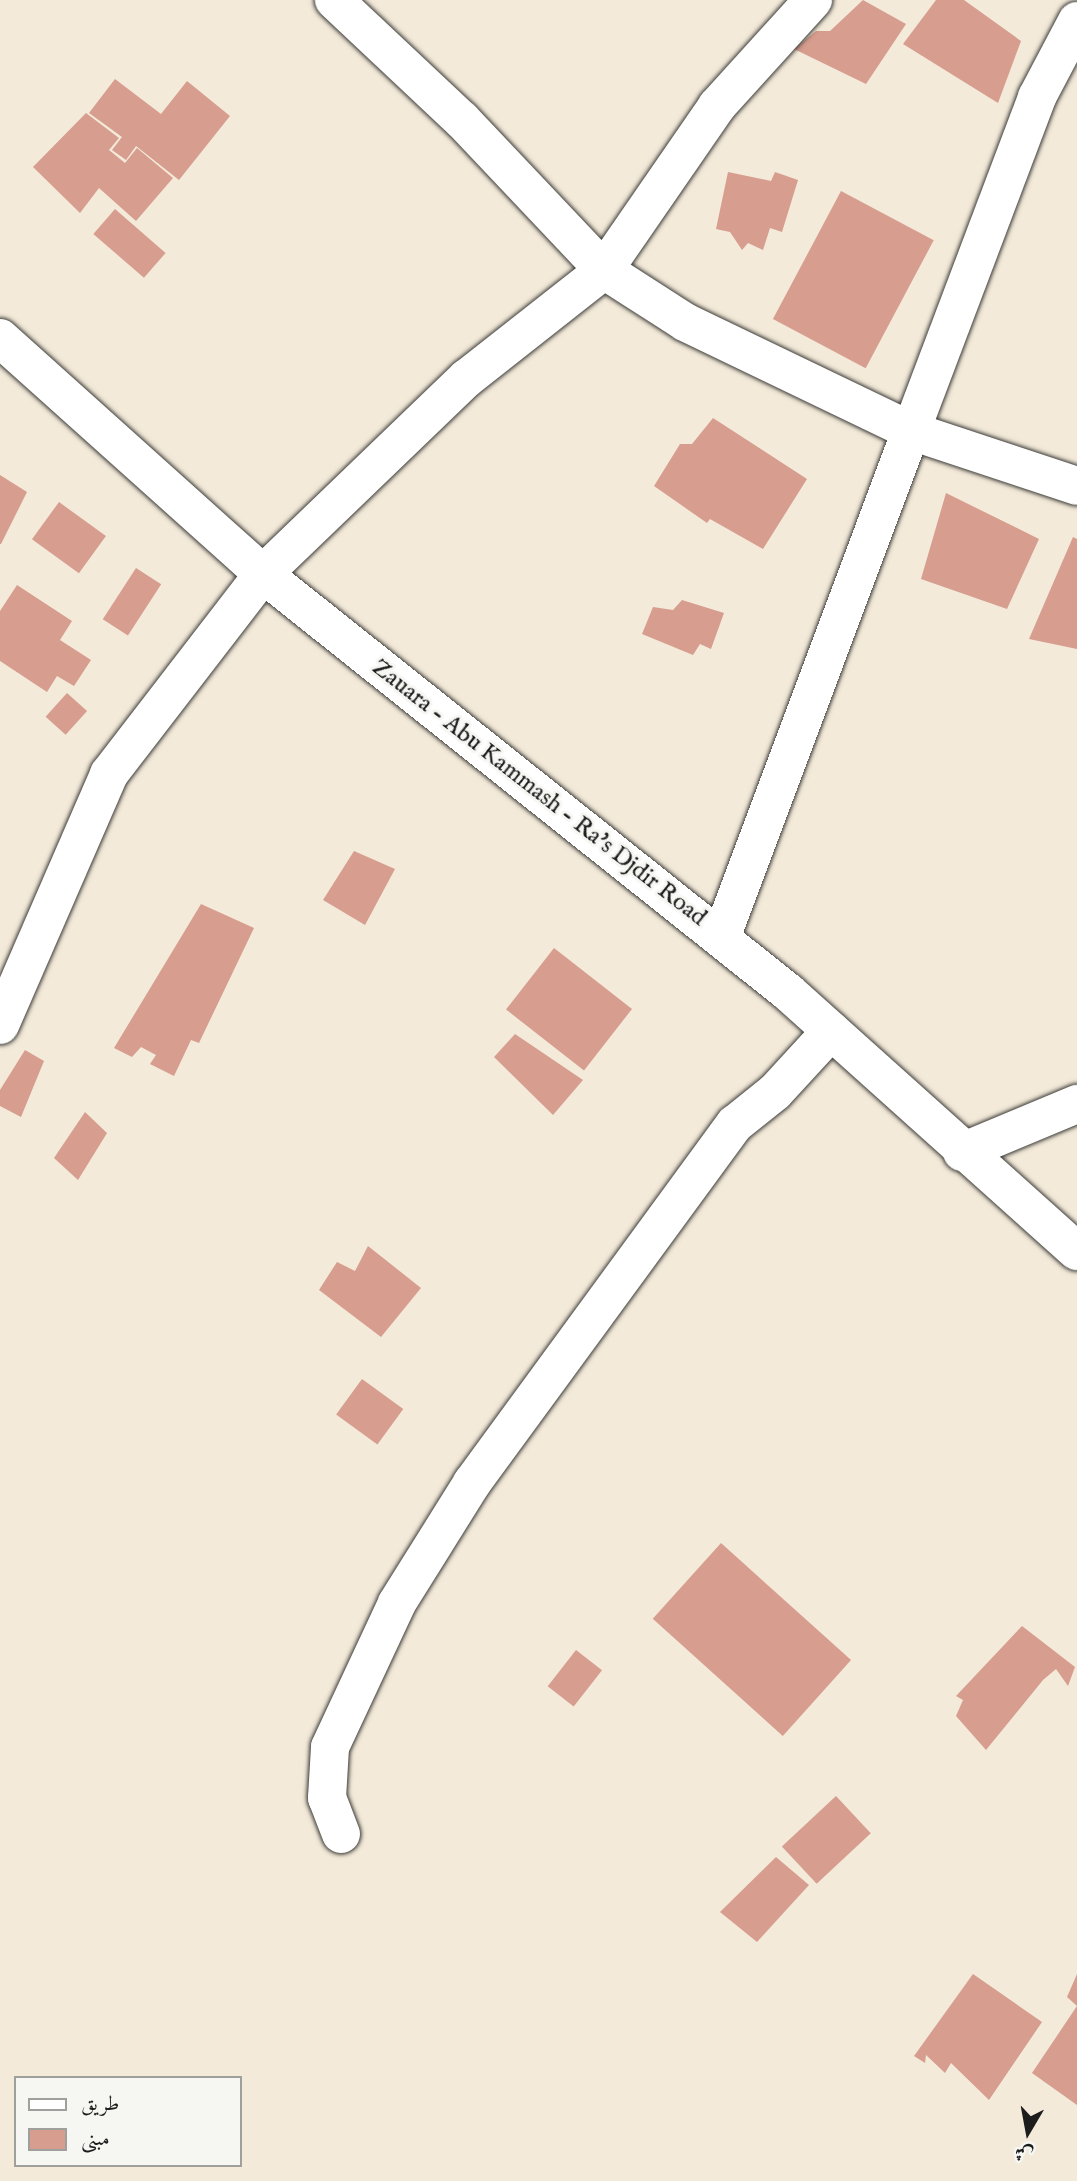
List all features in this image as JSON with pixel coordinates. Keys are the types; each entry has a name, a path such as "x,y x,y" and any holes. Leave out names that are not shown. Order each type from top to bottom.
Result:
{"street":[{"path":"334,0 462,120 604,270 685,323 911,430 1077,486"},
{"path":"0,1026 109,774 263,574 467,378 604,270 717,106 813,0"},
{"path":"721,938 1037,97 1077,21"},
{"name":"Zauara - Abu Kammash - Ra's Djdir Road","path":"0,338 263,574 721,938 831,1031 962,1152 1077,1251"},
{"path":"341,1834 327,1798 330,1748 397,1603 472,1483 735,1124 775,1093 831,1031"},
{"path":"962,1152 1077,1104"}],"building":[{"path":"863,0 906,24 866,84 794,49 816,31 830,31"},
{"path":"936,0 964,0 1021,41 998,103 903,44"},
{"path":"115,79 161,114 187,81 230,116 179,180 136,146 126,160 112,150 122,137 89,113"},
{"path":"86,113 119,138 109,150 125,163 137,148 173,178 136,221 99,188 80,213 33,167"},
{"path":"728,172 771,181 775,172 798,180 782,232 770,228 763,250 748,243 742,250 730,232 716,229"},
{"path":"841,191 934,240 866,368 773,319"},
{"path":"115,209 166,253 144,278 93,234"},
{"path":"713,418 807,479 763,549 710,519 707,523 654,486 680,444 692,444"},
{"path":"0,475 27,492 1,544 0,544"},
{"path":"946,493 1039,539 1007,609 921,579"},
{"path":"59,502 106,536 79,573 32,539"},
{"path":"1073,537 1077,539 1077,649 1029,639"},
{"path":"136,568 161,584 128,635 103,619"},
{"path":"17,585 72,621 60,640 91,660 74,686 57,676 47,692 0,661 0,611"},
{"path":"682,600 724,613 711,649 700,644 693,655 642,634 653,607 673,610"},
{"path":"67,693 87,711 66,735 46,717"},
{"path":"354,851 395,869 365,925 323,900"},
{"path":"201,904 254,928 199,1043 191,1040 174,1076 150,1064 156,1055 141,1047 132,1057 114,1048"},
{"path":"554,948 632,1009 584,1070 506,1009"},
{"path":"515,1034 583,1080 553,1115 494,1057"},
{"path":"25,1050 44,1061 21,1117 0,1106 0,1090"},
{"path":"85,1112 107,1133 78,1180 54,1158"},
{"path":"368,1246 421,1288 381,1337 319,1290 337,1262 355,1271"},
{"path":"362,1379 403,1409 377,1445 336,1415"},
{"path":"721,1543 851,1660 783,1736 653,1619"},
{"path":"1022,1626 1075,1667 1068,1686 1056,1669 1043,1680 986,1750 956,1716 963,1700 956,1696"},
{"path":"576,1650 602,1670 574,1707 548,1686"},
{"path":"836,1796 871,1833 817,1884 782,1846"},
{"path":"776,1857 809,1885 757,1942 720,1912"},
{"path":"973,1974 1042,2022 989,2100 951,2063 945,2073 926,2055 925,2063 914,2056"},
{"path":"1077,1974 1077,2006 1067,1997"},
{"path":"1077,2006 1077,2105 1032,2073"}]}
